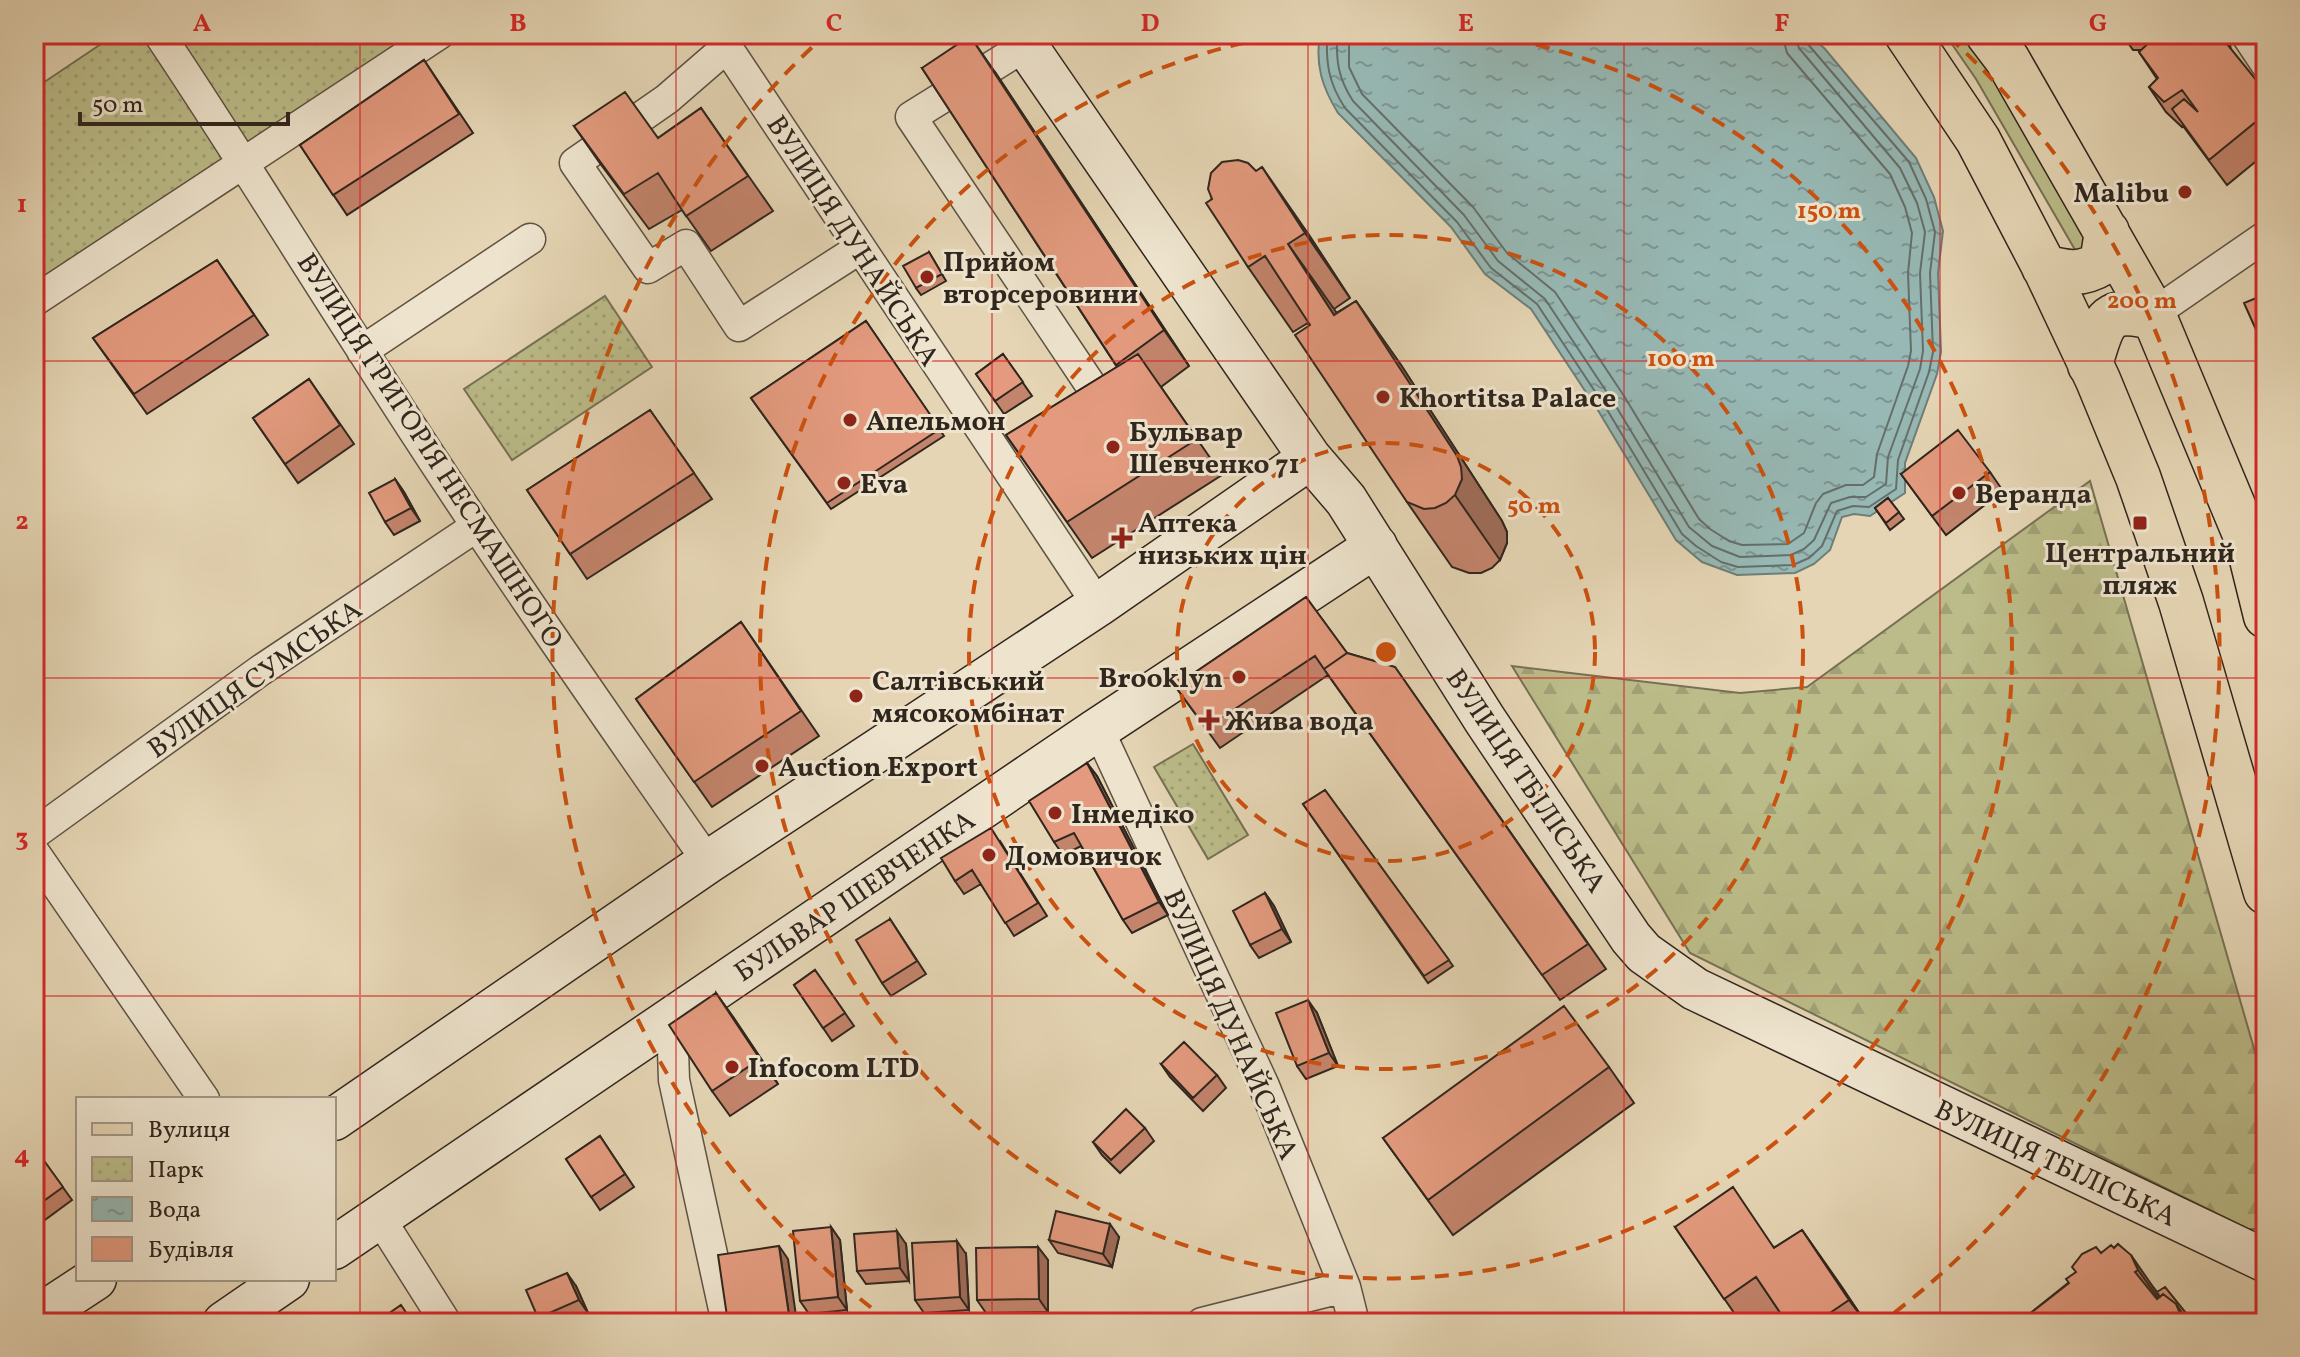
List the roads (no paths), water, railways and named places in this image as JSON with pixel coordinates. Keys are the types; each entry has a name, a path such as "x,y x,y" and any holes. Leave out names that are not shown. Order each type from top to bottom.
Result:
{"main road":[{"path":"1907,34 1978,140 2044,267 2138,477 2181,602 2266,892"},
{"path":"1988,34 2007,59 2154,316 2247,539 2266,616"},
{"path":"2044,267 2074,274 2089,271 2102,263 2107,232"},
{"path":"2090,365 2098,334 2109,319 2121,312 2154,316"}],"street":[{"name":"ВУЛИЦЯ ГРИГОРІЯ НЕСМАШНОГО","path":"159,34 244,161 362,351 477,526 708,862"},
{"path":"34,301 439,34"},
{"path":"2246,34 2266,64"},
{"path":"1021,40 911,117 1104,405 1067,429"},
{"name":"ВУЛИЦЯ ТБІЛІСЬКА","path":"1021,40 1310,458 1346,500 1485,720 1631,938 1655,962 1695,989 1773,1028 2266,1261"},
{"path":"722,41 674,110 575,163 648,268 686,245 739,326 859,249"},
{"name":"ВУЛИЦЯ ДУНАЙСЬКА","path":"722,41 859,249 1019,462 1098,605"},
{"path":"2154,316 2266,236"},
{"path":"362,351 530,239"},
{"path":"336,1118 708,862 1098,605 1310,458"},
{"name":"ВУЛИЦЯ СУМСЬКА","path":"34,834 261,670 477,526"},
{"name":"БУЛЬВАР ШЕВЧЕНКА","path":"336,1247 1095,731 1376,546"},
{"name":"ВУЛИЦЯ ДУНАЙСЬКА","path":"1095,731 1106,746 1264,1086 1345,1287 1354,1323"},
{"path":"34,852 203,1097"},
{"path":"672,1019 674,1080 727,1323"},
{"path":"379,1217 446,1323"},
{"path":"34,1319 92,1281"},
{"path":"224,1323 285,1281"},
{"path":"1202,1323 1345,1287"}],"water":[{"path":"1320,34 1809,34 1916,158 1934,197 1943,231 1938,273 1941,352 1937,374 1905,463 1905,493 1870,516 1854,514 1842,517 1830,550 1814,564 1795,573 1737,575 1702,562 1676,540 1599,412 1531,309 1485,274 1451,227 1338,113 1321,75 1318,56"}],"place":[{"name":"Malibu","path":"2185,192"},
{"name":"Прийом вторсеровини","path":"927,277"},
{"name":"Khortitsa Palace","path":"1383,397"},
{"name":"Апельмон","path":"850,420"},
{"name":"Бульвар Шевченко 71","path":"1113,447"},
{"name":"Eva","path":"844,483"},
{"name":"Веранда","path":"1959,493"},
{"name":"Центральний пляж","path":"2140,523"},
{"name":"Аптека низьких цін","path":"1122,538"},
{"name":"Brooklyn","path":"1239,677"},
{"name":"Салтівський мясокомбінат","path":"856,696"},
{"name":"Жива вода","path":"1209,720"},
{"name":"Auction Export","path":"762,766"},
{"name":"Інмедіко","path":"1055,813"},
{"name":"Домовичок","path":"989,855"},
{"name":"Infocom LTD","path":"732,1067"}]}
